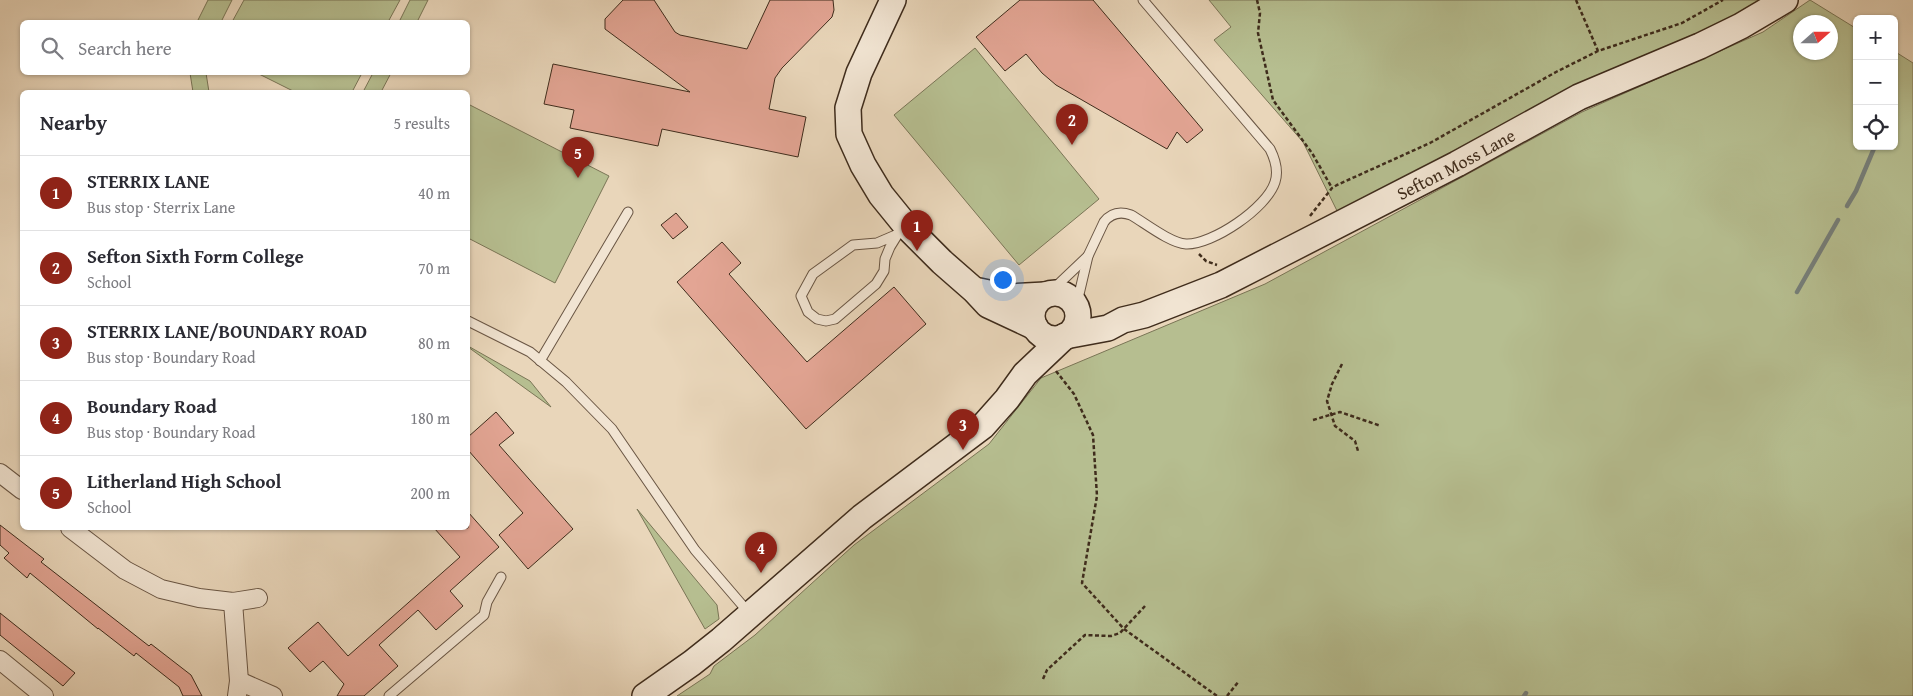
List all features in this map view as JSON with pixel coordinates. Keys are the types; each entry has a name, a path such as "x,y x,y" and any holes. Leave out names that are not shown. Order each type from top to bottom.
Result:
{"street":[{"path":"893,0 859,73 848,108 849,134 863,165 902,230 942,262 988,305 1035,327 1045,336 1057,338 1064,336 1071,332 1077,321 1076,308 1067,297 1061,294 1007,297 974,290"},
{"name":"Sefton Moss Lane","path":"1064,336 1108,328 1123,320 1144,315 1222,285 1457,164 1579,97 1700,46 1741,26 1784,0"},
{"path":"1025,374 1032,350 1035,327 1032,312 1039,300 1047,295"},
{"name":"Sefton Moss Lane","path":"1076,308 1123,320"},
{"path":"645,696 692,663 862,517 983,426 1007,399 1025,374 1064,336"},
{"path":"0,472 20,488"},
{"path":"73,530 125,570 161,589 198,598 234,602 258,598"},
{"path":"234,602 238,689 273,696"},
{"path":"0,660 44,696"}],"lane":[{"path":"1076,308 1088,256 1104,222 1112,214 1124,213 1131,215 1180,243 1195,243 1211,238 1239,221 1265,199 1275,184 1276,164 1270,149 1143,0"},
{"path":"540,361 628,212"},
{"path":"902,230 890,247 885,259 884,271 876,284 835,319 826,321 817,319 808,312 801,296 812,274 853,245 877,243 902,230"},
{"path":"1047,295 1088,256"},
{"path":"470,323 530,352 566,382 612,429 695,550 750,614"},
{"path":"389,696 484,615 487,602 501,577"}],"path":[{"path":"1257,0 1260,13 1258,33 1273,100 1312,153 1332,188"},
{"path":"1576,0 1598,51"},
{"path":"1305,222 1332,188 1430,143 1556,72 1598,51 1682,23 1723,0"},
{"path":"1198,253 1210,264 1224,262"},
{"path":"1342,364 1332,384 1327,401 1335,426 1355,441 1358,451"},
{"path":"1054,369 1074,394 1093,435 1098,496 1082,583 1124,629 1217,696"},
{"path":"1313,420 1340,412 1381,426"},
{"path":"1043,679 1047,670 1085,635 1110,636 1120,633 1145,606"},
{"path":"1227,696 1239,681"}],"green space":[{"path":"208,0 232,0 222,20 198,20"},
{"path":"244,0 400,0 389,20 233,20"},
{"path":"410,0 428,0 418,20 400,20"},
{"path":"1209,0 1793,0 1577,104 1346,229 1303,142 1214,40 1231,27"},
{"path":"1810,0 1834,15 1793,15 1793,60 1838,60 1838,17 1853,27 1853,150 1898,150 1898,54 1913,63 1913,696 677,696 710,674 714,666 755,635 854,545 989,444 1041,378 1265,284 1582,112 1763,32"},
{"path":"975,48 1099,199 1019,265 894,115"},
{"path":"190,75 206,75 209,90 193,90"},
{"path":"261,75 361,75 353,90 291,90"},
{"path":"372,75 390,75 382,90 364,90"},
{"path":"470,105 609,176 555,283 470,239"},
{"path":"470,347 530,381 551,407 470,348"},
{"path":"637,509 717,605 719,619 705,629"}],"building":[{"path":"623,0 654,0 675,32 680,35 747,49 770,0 833,0 834,10 832,17 782,68 775,78 769,109 806,117 798,157 662,129 658,146 570,128 574,110 544,104 553,64 690,92 605,29 605,19"},
{"path":"1020,0 1093,0 1203,130 1187,143 1177,132 1167,149 1056,85 1042,73 1026,54 1005,71 976,37"},
{"path":"676,213 688,227 673,239 661,225"},
{"path":"722,242 741,263 729,274 807,362 894,287 926,324 806,429 677,282"},
{"path":"496,412 514,433 499,445 573,529 528,569 499,535 523,513 470,452 470,435"},
{"path":"470,514 499,547 450,591 463,606 436,630 418,610 379,645 398,666 364,696 337,696 344,684 323,661 310,672 288,648 318,622 348,656 460,557 436,530 470,530"},
{"path":"0,525 44,559 41,562 149,646 151,644 191,675 202,696 183,696 179,687 136,653 134,656 98,629 30,573 27,578 4,558 9,553 0,545"},
{"path":"0,613 75,673 63,686 0,635"}],"waterway":[{"path":"1847,206 1856,191 1873,150"},
{"path":"1797,292 1838,220"}],"place":[{"name":"Sefton Sixth Form College","path":"1072,145"},
{"name":"Litherland High School","path":"578,178"},
{"name":"STERRIX LANE","path":"917,251"},
{"name":"STERRIX LANE/BOUNDARY ROAD","path":"963,450"},
{"name":"Boundary Road","path":"761,573"}]}
